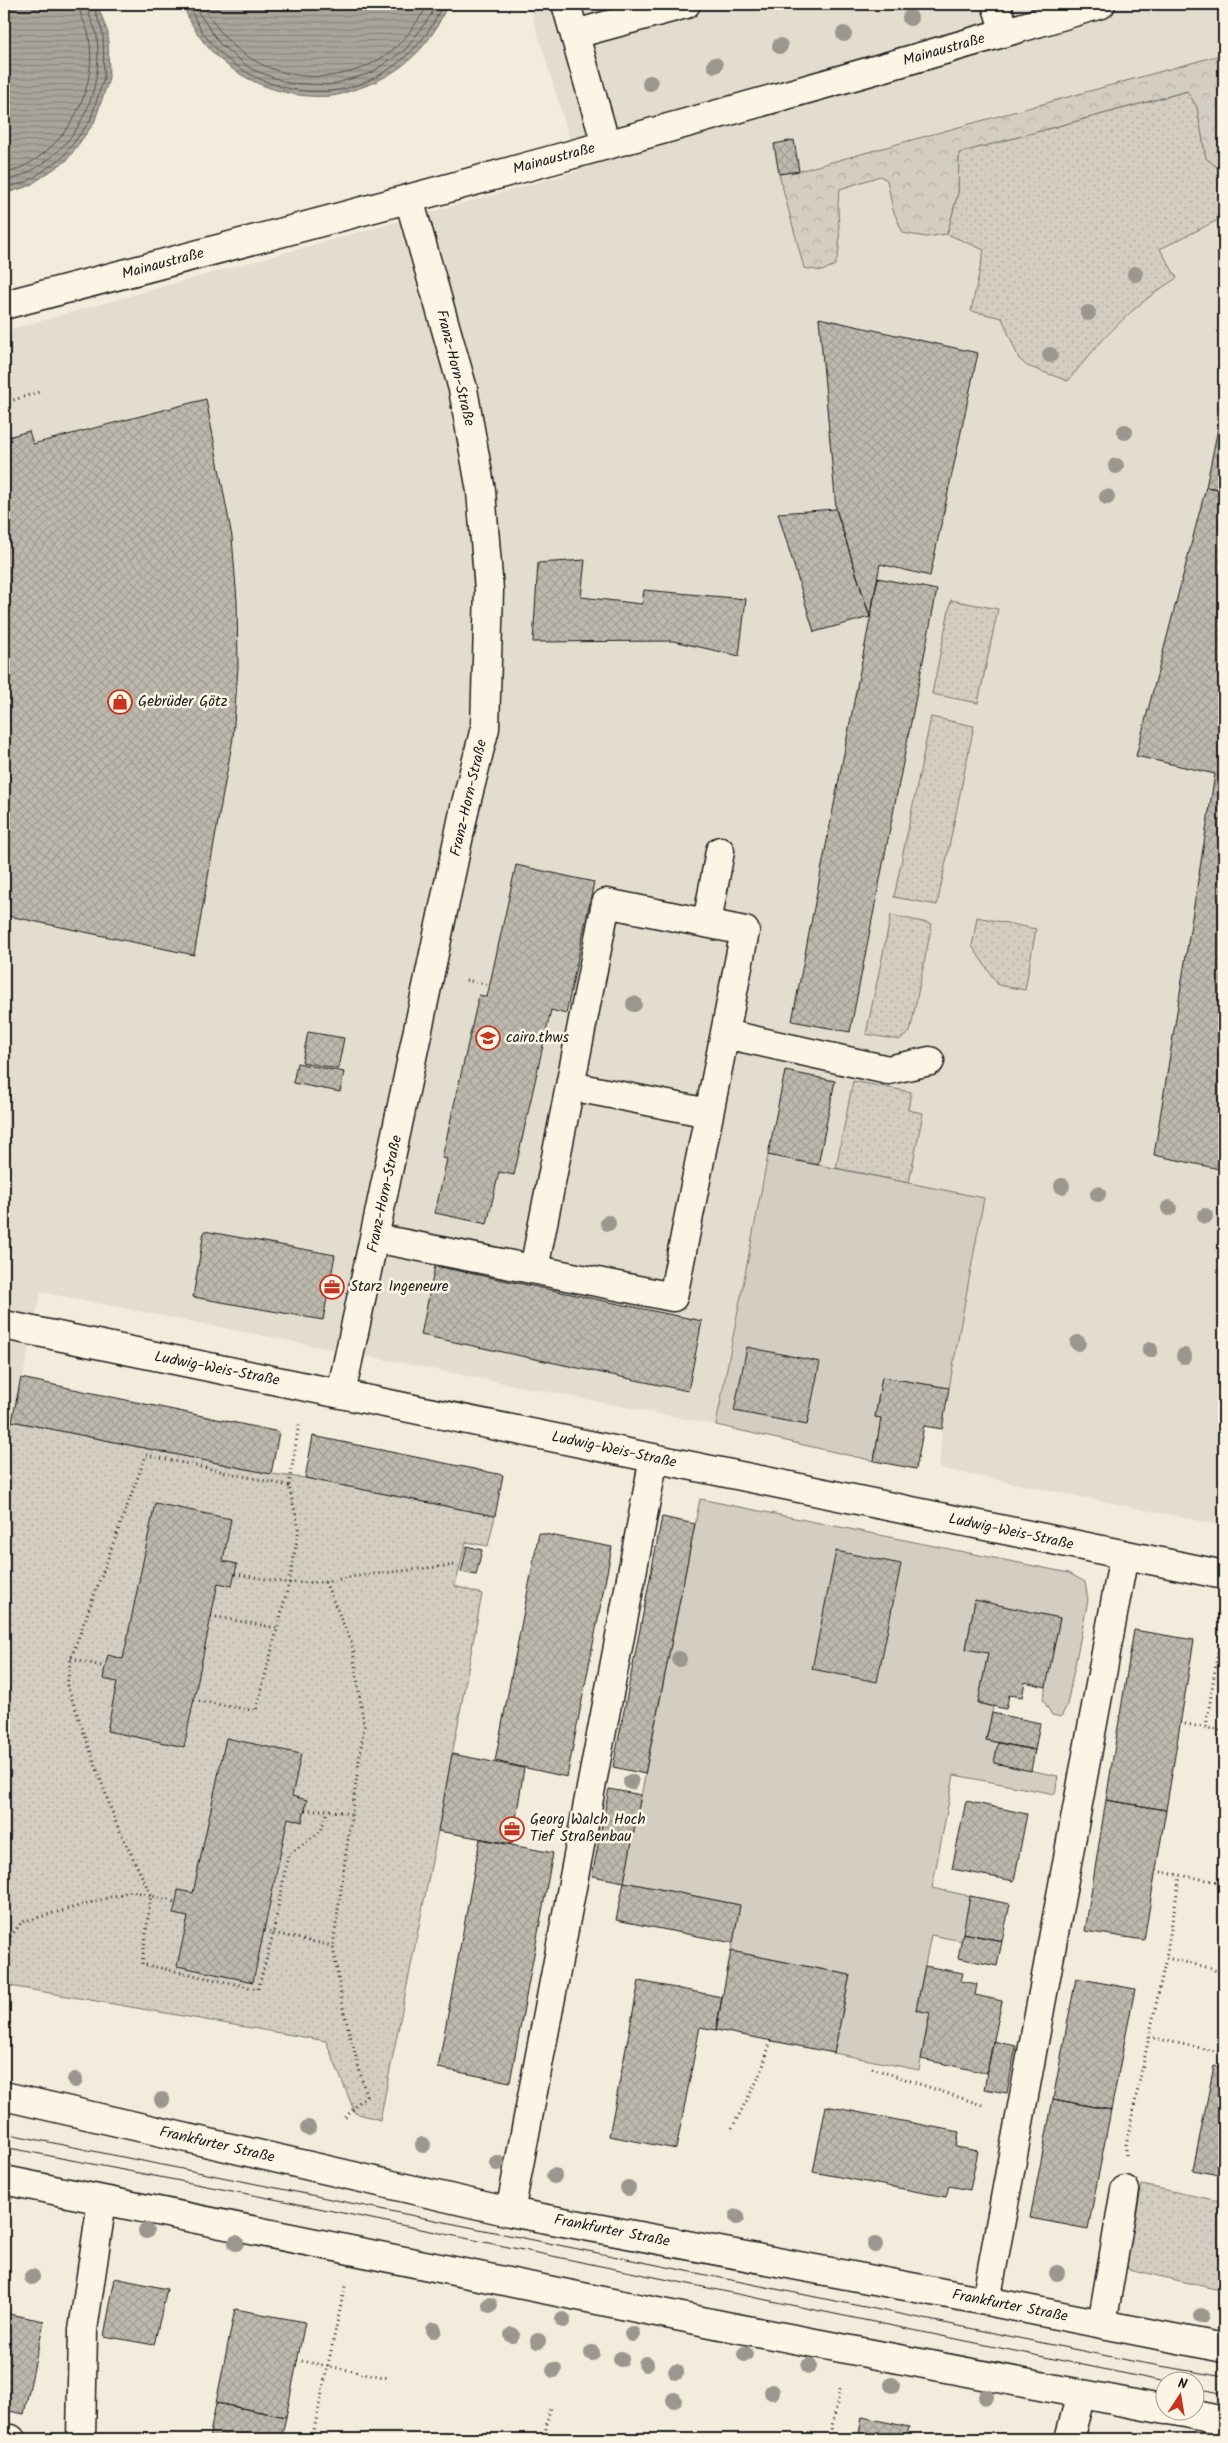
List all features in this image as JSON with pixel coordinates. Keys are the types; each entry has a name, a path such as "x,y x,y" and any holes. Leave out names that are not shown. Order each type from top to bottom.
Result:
{"street":[{"path":"566,4 606,145"},
{"path":"575,34 686,4"},
{"path":"996,4 1005,32"},
{"name":"Mainaustraße","path":"4,305 410,199 1102,4"},
{"name":"Franz-Horn-Straße","path":"341,1394 466,807 485,728 489,590 481,491 463,389 410,199"},
{"path":"706,923 720,851"},
{"path":"375,1238 673,1297 745,931 606,903 534,1269"},
{"path":"725,1034 888,1070 930,1061"},
{"path":"570,1086 709,1113"},
{"name":"Ludwig-Weis-Straße","path":"4,1325 1224,1575"},
{"path":"510,2212 654,1458"},
{"path":"986,2301 1124,1555"},
{"name":"Frankfurter Straße","path":"4,2096 510,2212 986,2301 1224,2348"},
{"path":"4,2180 353,2251 1156,2408"},
{"path":"1102,2324 1125,2190"},
{"path":"81,2439 83,2330 102,2201"},
{"path":"1069,2439 1081,2394"},
{"path":"1206,2417 1224,2420"},
{"path":"4,2438 11,2439"}],"path":[{"path":"4,404 39,392"},
{"path":"194,1700 256,1712 288,1583 299,1529 288,1486 305,1386"},
{"path":"288,1486 146,1455 71,1658 68,1685 116,1823 150,1895 142,1964 258,1989 273,1934 288,1855 321,1831 328,1810"},
{"path":"235,1574 288,1583 325,1582 356,1576 455,1565"},
{"path":"325,1582 352,1644 364,1726 333,1946 343,2008 366,2094 345,2118"},
{"path":"1206,1727 1224,1614"},
{"path":"211,1616 277,1628"},
{"path":"71,1658 105,1667"},
{"path":"1180,1723 1224,1731"},
{"path":"305,1810 328,1810 351,1814"},
{"path":"1156,1871 1224,1883"},
{"path":"1125,2190 1126,2144 1166,1958 1180,1876"},
{"path":"4,1944 22,1922 132,1891 176,1902"},
{"path":"264,1931 333,1946"},
{"path":"1166,1958 1211,1968 1224,1976"},
{"path":"1150,2037 1224,2053"},
{"path":"732,2128 761,2073 771,2040"},
{"path":"872,2068 1020,2118"},
{"path":"312,2439 353,2251"},
{"path":"829,2439 849,2349"},
{"path":"297,2360 389,2378"},
{"path":"544,2439 550,2407"}],"shaded area":[{"path":"529,4 1224,4 1224,1526 939,1468 942,1429 984,1199 767,1155 716,1425 41,1292 4,1464 4,331 579,171"}],"green space":[{"path":"1224,54 1224,173 1206,158 1197,107 1187,91 959,153 958,193 947,234 926,237 903,233 893,210 887,180 880,176 840,189 838,198 839,247 835,265 822,271 804,268 779,174 799,171"},
{"path":"1188,91 1197,107 1206,158 1224,173 1224,217 1160,249 1177,278 1131,312 1093,351 1068,381 1027,366 1019,359 1002,318 971,311 984,250 947,234 958,193 959,153"},
{"path":"951,600 998,609 978,703 932,694"},
{"path":"931,717 974,726 937,905 894,897"},
{"path":"891,915 932,924 910,1032 899,1040 866,1034"},
{"path":"977,917 1036,929 1025,990 998,985 972,946"},
{"path":"853,1081 911,1092 908,1110 923,1113 909,1183 836,1168"},
{"path":"768,1155 984,1198 949,1388 882,1377 875,1417 881,1418 874,1461 716,1425"},
{"path":"12,1421 271,1474 305,1478 495,1516 488,1546 466,1542 455,1586 482,1594 438,1831 380,2120 355,2113 326,2041 4,1985 4,1464"},
{"path":"700,1499 1069,1573 1085,1582 1088,1600 1067,1705 1061,1717 1052,1715 1043,1700 1060,1618 975,1601 966,1649 988,1653 978,1703 993,1707 986,1740 998,1743 994,1763 1058,1776 1055,1794 954,1775 932,1888 970,1896 962,1941 931,1935 916,2010 930,2013 919,2070 834,2053 850,1975 731,1951 740,1905 624,1882"},
{"path":"1142,2185 1224,2202 1224,2291 1128,2269 1126,2263"}],"water":[{"path":"4,4 97,4 108,33 109,79 94,123 67,160 29,186 4,194"},
{"path":"183,4 447,4 441,20 432,34 411,59 398,69 369,85 339,95 308,96 262,85 241,75 222,61 206,45 193,26"}],"building":[{"path":"794,140 799,171 779,174 774,144"},
{"path":"819,318 978,353 930,576 880,564 870,617 836,509"},
{"name":"Gebrüder Götz","path":"206,399 232,537 237,601 238,666 233,738 194,955 4,915 4,438 29,431 33,444"},
{"path":"1224,399 1224,490 1206,487"},
{"path":"1206,487 1224,490 1224,1170 1154,1155 1215,774 1136,756"},
{"path":"836,509 870,617 814,632 778,513"},
{"path":"585,560 581,597 642,604 644,590 746,599 739,656 673,641 533,642 538,563"},
{"path":"878,578 937,590 850,1032 792,1021"},
{"path":"516,865 594,882 566,1014 551,1010 514,1175 499,1172 487,1224 435,1213 447,1159 442,1158 479,995 487,997"},
{"path":"308,1032 344,1038 338,1069 302,1062"},
{"path":"297,1063 344,1072 340,1092 293,1083"},
{"path":"785,1071 835,1081 818,1165 768,1155"},
{"path":"204,1231 335,1255 323,1320 193,1297"},
{"path":"435,1266 702,1321 688,1391 421,1335"},
{"path":"747,1347 820,1362 807,1425 734,1411"},
{"path":"882,1377 949,1388 942,1429 924,1426 916,1469 874,1461 881,1418 875,1417"},
{"path":"21,1378 279,1432 271,1474 12,1421"},
{"path":"313,1436 503,1475 495,1516 305,1478"},
{"path":"155,1503 231,1519 223,1561 237,1564 232,1586 218,1583 184,1747 107,1731 117,1682 103,1679 105,1667 108,1655 123,1659"},
{"path":"662,1517 695,1524 645,1774 613,1767"},
{"path":"539,1533 612,1547 567,1777 495,1761"},
{"path":"467,1546 482,1550 476,1575 461,1572"},
{"path":"836,1551 901,1564 877,1682 812,1669"},
{"path":"975,1600 1060,1618 1046,1687 1025,1682 1022,1697 1009,1695 1006,1709 978,1703 988,1653 966,1649"},
{"path":"1134,1630 1194,1640 1166,1810 1106,1800"},
{"path":"992,1713 1040,1723 1035,1750 986,1740"},
{"path":"226,1738 301,1754 292,1796 307,1800 302,1822 288,1818 253,1982 177,1966 188,1917 173,1914 178,1890 193,1893"},
{"path":"998,1743 1035,1750 1031,1771 994,1763"},
{"path":"452,1754 524,1768 512,1844 438,1831"},
{"path":"609,1789 641,1795 624,1882 592,1876"},
{"path":"1106,1800 1166,1810 1144,1940 1085,1931"},
{"path":"966,1801 1027,1814 1014,1881 952,1869"},
{"path":"480,1839 553,1853 510,2082 438,2068"},
{"path":"624,1882 740,1905 733,1943 616,1920"},
{"path":"970,1896 1010,1904 1002,1941 963,1933"},
{"path":"963,1933 1002,1941 997,1966 958,1958"},
{"path":"731,1951 850,1975 834,2053 716,2030"},
{"path":"925,1966 963,1973 961,1981 977,1984 975,1995 1002,2001 987,2073 921,2059 930,2013 916,2010"},
{"path":"1076,1978 1135,1989 1111,2110 1053,2099"},
{"path":"639,1981 722,1997 716,2030 700,2027 676,2149 609,2136"},
{"path":"993,2041 1016,2046 1007,2093 984,2089"},
{"path":"1214,2066 1224,2068 1224,2176 1193,2170"},
{"path":"1053,2099 1111,2110 1088,2229 1030,2218"},
{"path":"826,2106 959,2132 956,2147 978,2151 970,2190 949,2186 946,2197 813,2172"},
{"path":"115,2278 167,2289 154,2345 104,2336"},
{"path":"235,2309 305,2322 286,2417 216,2403"},
{"path":"4,2313 44,2321 24,2414 4,2410"},
{"path":"216,2403 286,2417 281,2439 209,2439"},
{"path":"862,2417 909,2427 906,2439 858,2439"}],"tram line":[{"path":"4,2133 1132,2361 1224,2377"},
{"path":"4,2147 289,2202 1156,2380"},
{"path":"1206,2390 1224,2394"}],"place":[{"name":"Gebrüder Götz","path":"120,702"},
{"name":"cairo.thws","path":"488,1038"},
{"name":"Starz Ingeneure","path":"332,1287"},
{"name":"Georg Walch Hoch Tief Straßenbau","path":"512,1829"}]}
